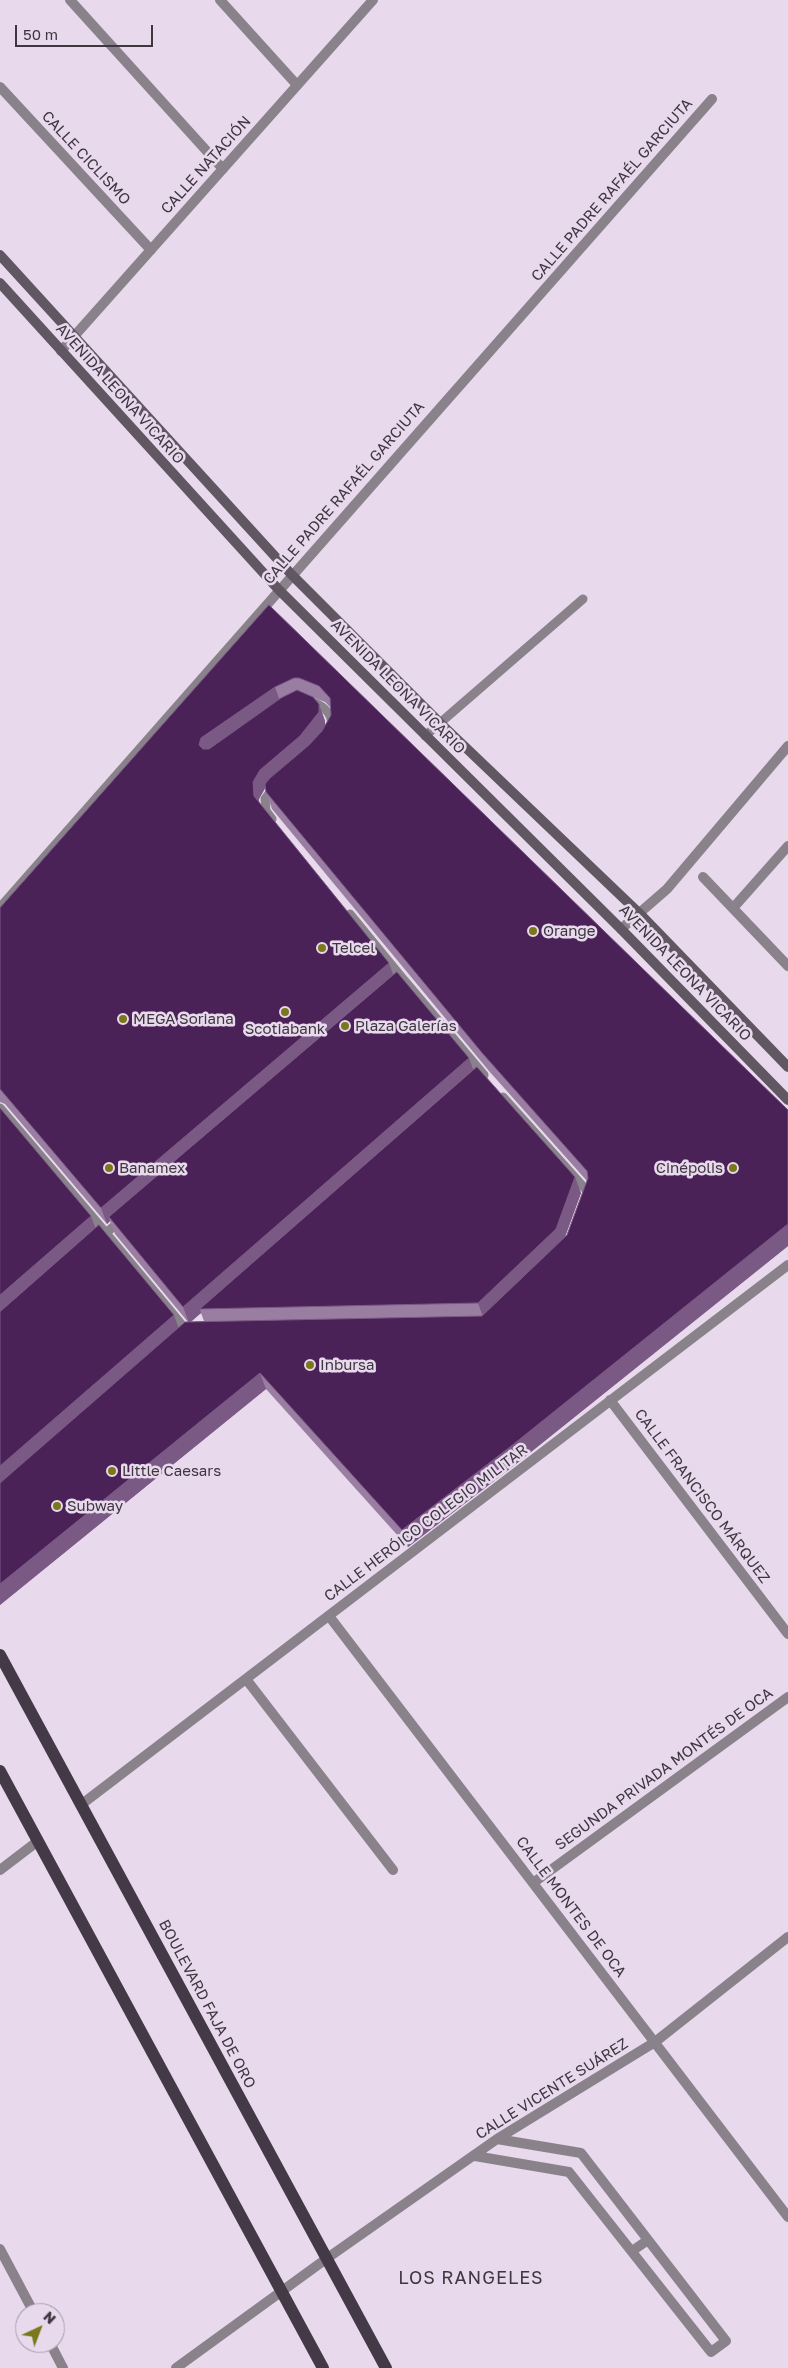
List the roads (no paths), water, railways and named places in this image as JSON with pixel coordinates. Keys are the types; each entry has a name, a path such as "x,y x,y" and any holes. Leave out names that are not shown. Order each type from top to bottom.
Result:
{"main road":[{"name":"BOULEVARD FAJA DE ORO","path":"0,1654 386,2368"},
{"path":"0,1771 323,2368"}],"street":[{"path":"70,0 223,169"},
{"path":"220,0 297,85"},
{"name":"CALLE NATACIÓN","path":"61,351 371,1"},
{"name":"CALLE CICLISMO","path":"0,87 151,250"},
{"name":"CALLE PADRE RAFAÉL GARCIUTA","path":"0,908 712,100"},
{"name":"AVENIDA LEONA VICARIO","path":"0,255 292,575 440,723 639,913 788,1067"},
{"name":"AVENIDA LEONA VICARIO","path":"0,283 279,590 621,929 788,1100"},
{"path":"621,929 667,888 788,746"},
{"path":"734,907 788,846"},
{"path":"703,877 734,907 788,966"},
{"name":"CALLE HERÓICO COLEGIO MILITAR","path":"82,1804 788,1265"},
{"name":"CALLE FRANCISCO MÁRQUEZ","path":"610,1400 788,1634"},
{"name":"CALLE MONTES DE OCA","path":"329,1616 788,2217"},
{"path":"246,1679 393,1870"},
{"name":"SEGUNDA PRIVADA MONTÉS DE OCA","path":"533,1883 788,1697"},
{"path":"0,1870 38,1841"},
{"name":"CALLE VICENTE SUÁREZ","path":"176,2368 326,2259 497,2139 655,2042 788,1936"},
{"path":"475,2156 569,2172 710,2352 726,2341 581,2153 497,2139"},
{"path":"632,2252 648,2240"},
{"path":"0,2249 29,2303"},
{"path":"55,2353 63,2368"}],"lane":[{"path":"425,736 582,599"},
{"path":"297,703 303,700 319,704 327,712 332,721 331,732 327,739"},
{"path":"276,826 266,811 265,799 278,783"},
{"path":"343,906 488,1082 588,1192 582,1208"},
{"path":"391,991 404,980"},
{"path":"0,1108 106,1232 194,1330 181,1338"},
{"path":"92,1245 126,1216"}],"place":[{"name":"Orange","path":"533,931"},
{"name":"Telcel","path":"322,948"},
{"name":"Scotiabank","path":"285,1012"},
{"name":"MEGA Soriana","path":"123,1019"},
{"name":"Plaza Galerías","path":"345,1026"},
{"name":"Banamex","path":"109,1168"},
{"name":"Cinépolis","path":"733,1168"},
{"name":"Inbursa","path":"310,1365"},
{"name":"Little Caesars","path":"112,1471"},
{"name":"Subway","path":"57,1506"}],"district":[{"name":"LOS RANGELES","path":"471,2278"}]}
